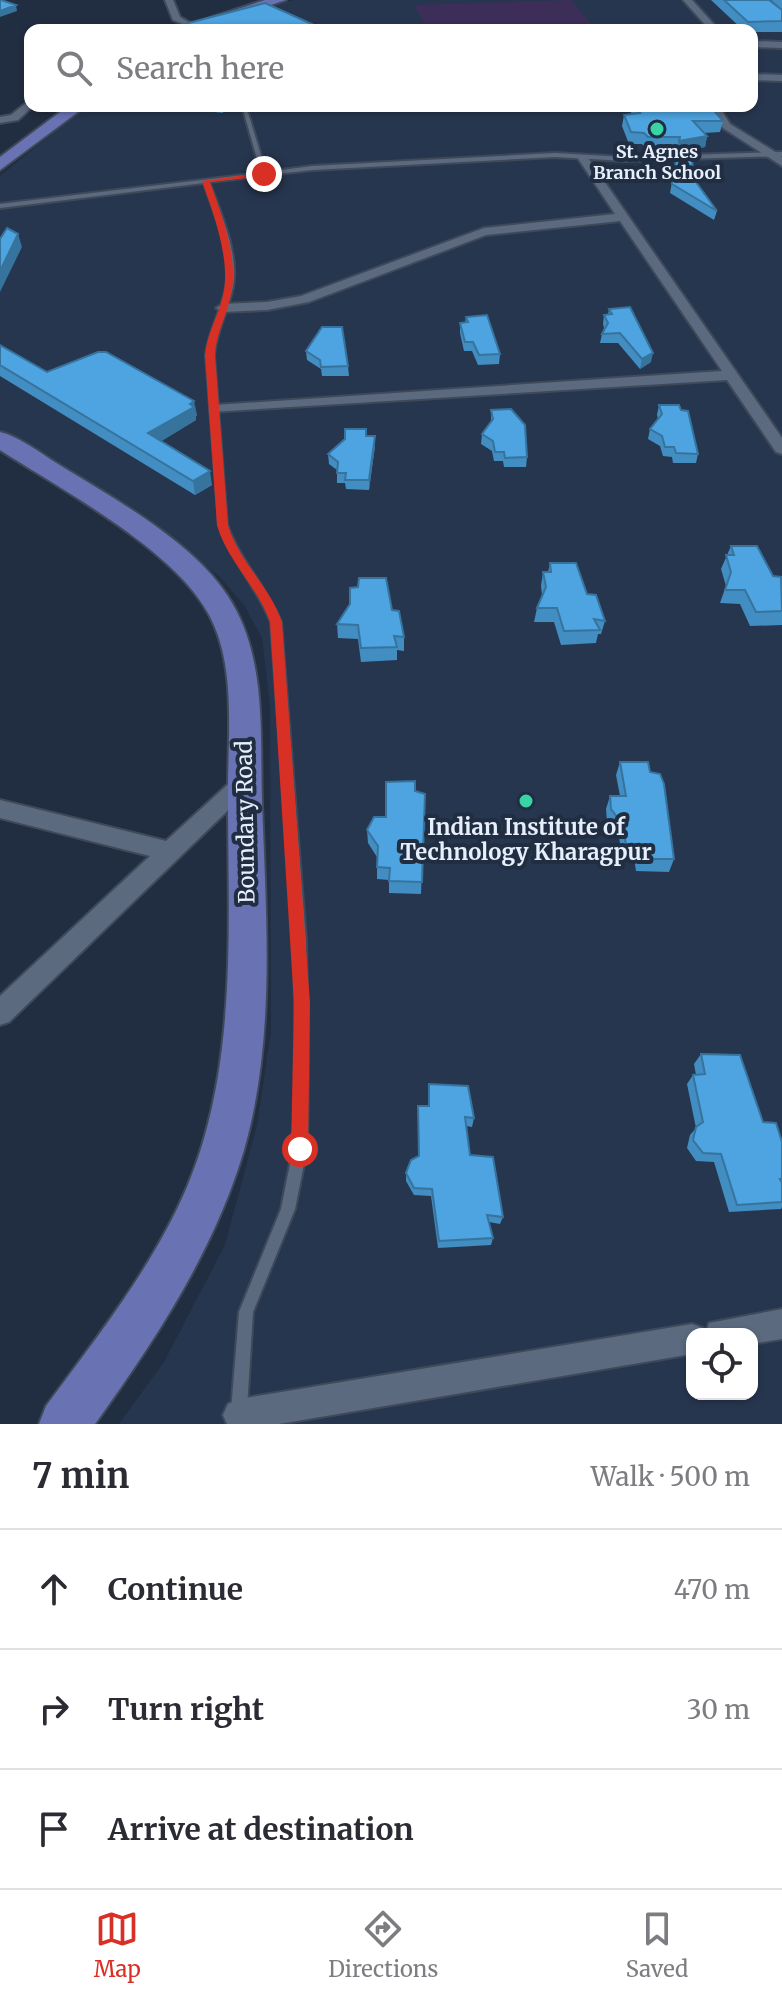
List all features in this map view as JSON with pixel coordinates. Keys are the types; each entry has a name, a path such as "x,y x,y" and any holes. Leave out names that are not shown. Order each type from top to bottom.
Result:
{"main road":[{"path":"197,24 277,0"},
{"path":"0,165 70,112"},
{"name":"Boundary Road","path":"0,439 153,540 199,577 223,612 236,649 248,911 242,1027 232,1104 208,1192 153,1301 64,1424"}],"street":[{"path":"169,0 181,24"},
{"path":"687,0 709,24"},
{"path":"758,44 782,45"},
{"path":"758,77 782,78"},
{"path":"0,120 14,118 24,109"},
{"path":"718,112 729,131 779,157"},
{"path":"582,157 782,449"},
{"path":"223,308 267,306 304,299 484,232 624,217"},
{"path":"215,409 732,375"},
{"path":"0,1013 244,782"},
{"path":"0,809 171,852"},
{"path":"757,1328 782,1324"},
{"path":"238,1419 686,1340"}],"lane":[{"path":"246,112 264,174"},
{"path":"0,206 264,174 427,161 779,157"},
{"path":"206,181 217,212 230,276 223,308 211,339 216,465 227,541 270,605 276,622 302,1003 300,1149 288,1209 246,1312 238,1419"}],"shaded area":[{"name":"Indian Institute of Technology Kharagpur","path":"294,0 782,0 782,1424 119,1424 164,1362 225,1245 257,1125 271,1032 270,705 262,638 244,605 218,575 0,429 0,176 79,112 758,112 758,24 208,24"},
{"path":"571,0 591,24 425,24 414,5"}],"building":[{"path":"1,0 16,5 0,11"},
{"path":"724,0 769,0 782,10 782,21 748,22"},
{"path":"265,3 312,24 184,24"},
{"path":"715,112 723,121 693,121 707,136 679,141 680,137 648,137 644,133 631,132 624,115"},
{"path":"677,154 692,154 693,178 717,211 672,184"},
{"path":"7,228 18,234 0,271 0,239"},
{"path":"630,307 653,353 642,359 620,333 602,334 608,323 604,315 612,314 609,309"},
{"path":"487,315 500,354 479,355 473,342 465,342 460,323 468,322 466,317"},
{"path":"322,327 342,327 348,366 321,367 320,360 306,351"},
{"path":"0,345 47,372 98,352 106,352 194,401 190,404 194,407 148,433 210,471 193,481 0,365"},
{"path":"659,405 679,405 681,410 688,411 698,454 676,453 674,447 665,447 662,436 650,429 662,414"},
{"path":"511,409 525,425 527,457 505,458 504,452 495,452 493,441 482,434 493,419 491,410"},
{"path":"345,429 366,429 366,436 375,436 369,480 345,480 346,473 337,473 338,462 328,454 345,439"},
{"path":"731,546 757,546 773,576 781,577 782,611 756,612 745,590 725,590 731,572 726,555 734,555"},
{"path":"550,563 576,563 587,594 596,595 605,621 594,619 600,630 564,631 557,608 537,608 546,587 543,572 551,572"},
{"path":"359,578 386,578 392,610 399,611 404,637 394,636 397,647 361,648 358,625 337,624 350,604 350,588 358,587"},
{"path":"620,762 648,762 650,772 660,774 674,859 641,859 639,846 626,845 623,825 611,809 610,796 626,796"},
{"path":"415,781 415,791 425,794 422,882 389,881 390,868 377,867 378,846 367,830 374,817 386,817 386,782"},
{"path":"701,1054 740,1055 763,1122 776,1123 782,1142 782,1202 737,1205 721,1154 703,1153 693,1140 696,1127 703,1122 693,1075 705,1074"},
{"path":"429,1084 468,1086 474,1118 465,1117 470,1155 493,1157 503,1217 487,1215 493,1238 439,1241 432,1189 414,1188 406,1173 411,1160 419,1156 418,1106 429,1106"}],"place":[{"name":"St. Agnes Branch School","path":"657,129"},
{"name":"Indian Institute of Technology Kharagpur","path":"526,801"}],"route":[{"path":"264,174 206,181 217,212 230,276 226,298 211,339 210,355 216,465 223,525 227,541 270,605 276,622 300,941 300,1149"}]}
